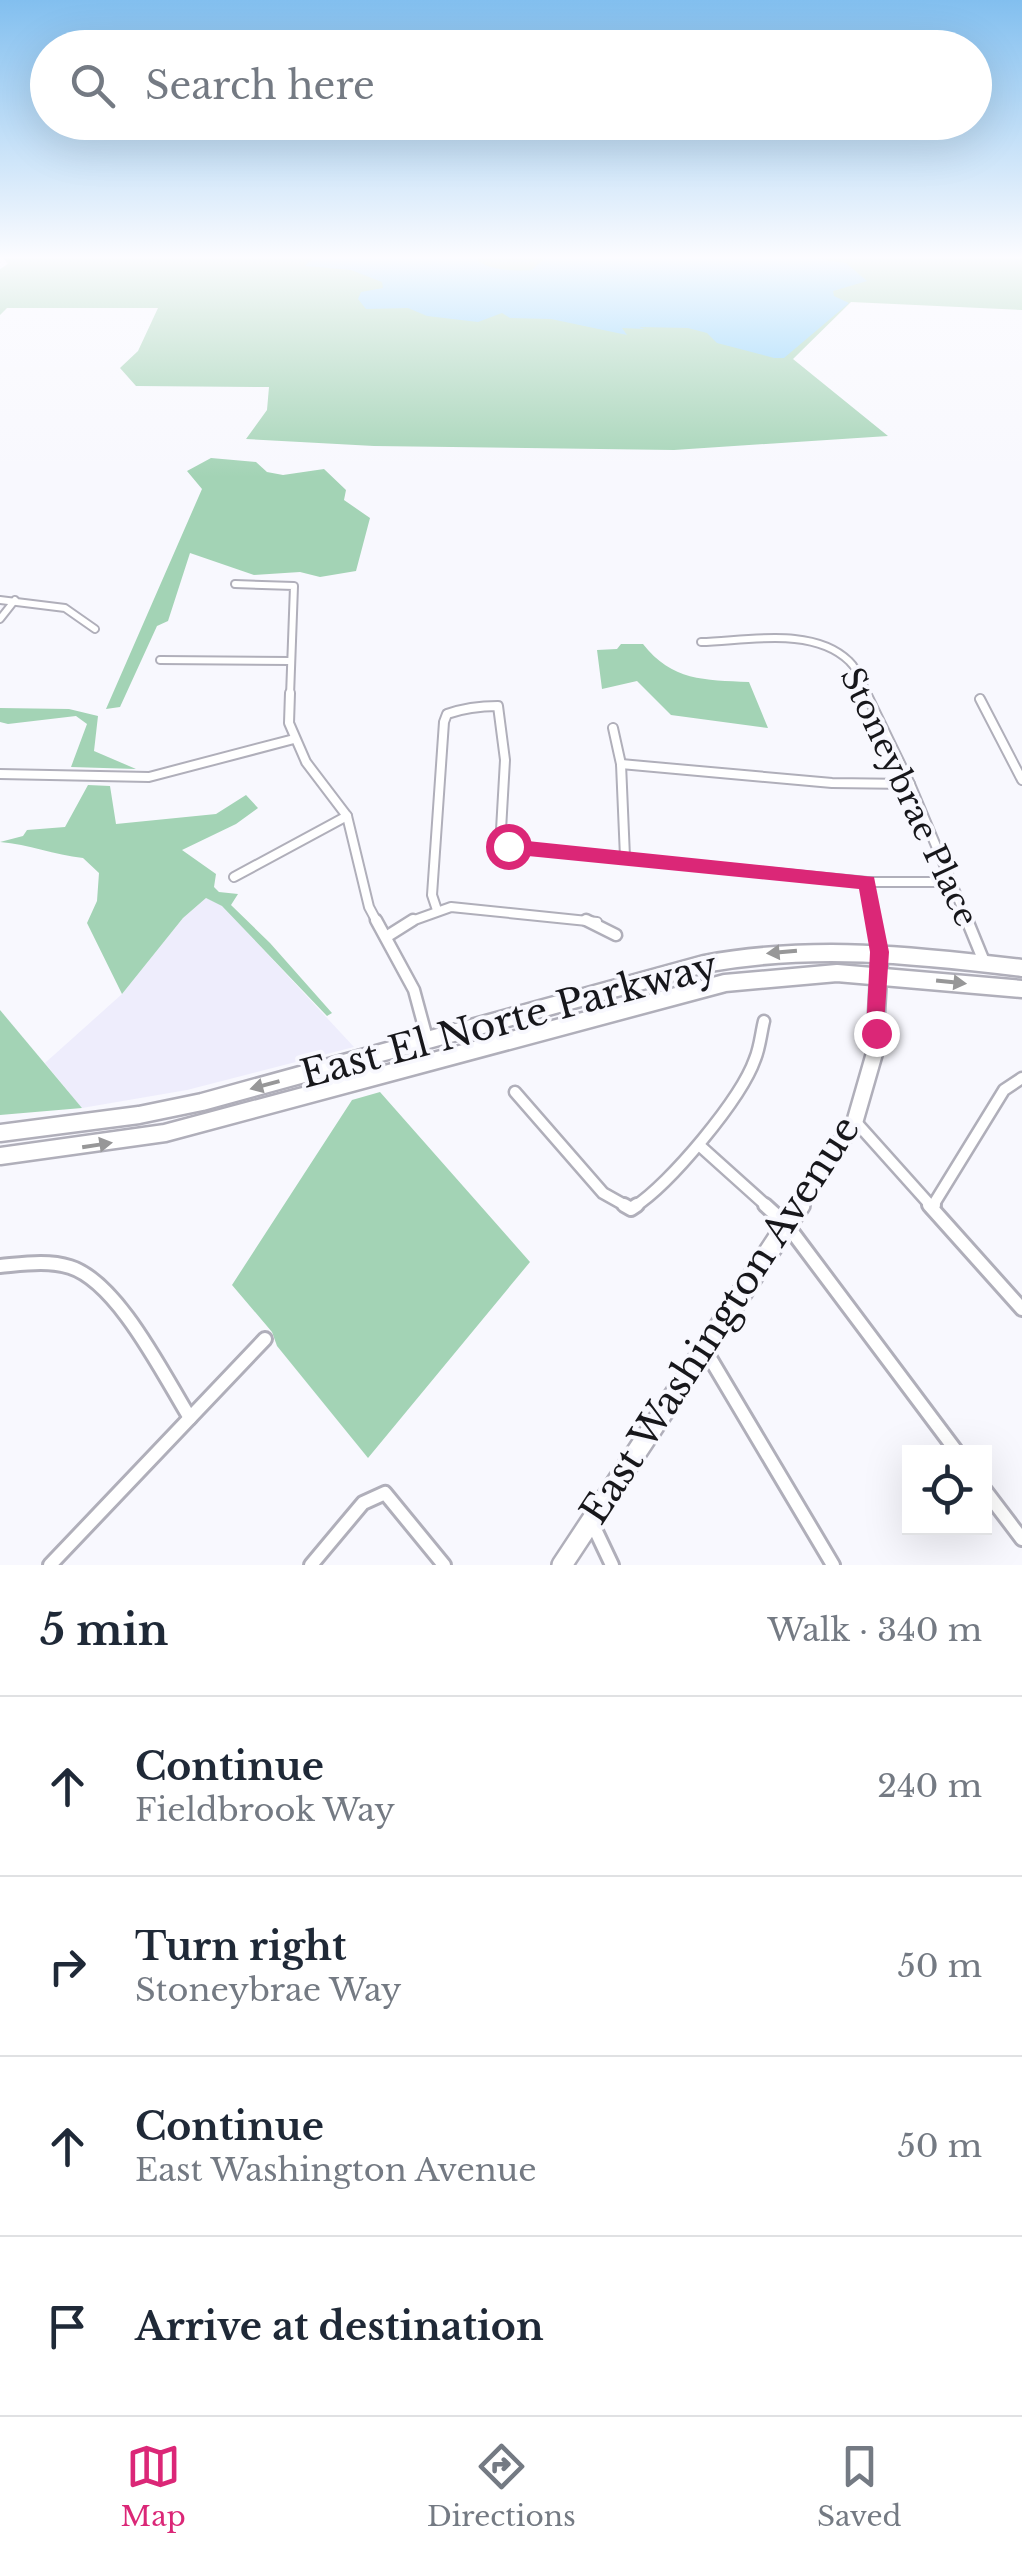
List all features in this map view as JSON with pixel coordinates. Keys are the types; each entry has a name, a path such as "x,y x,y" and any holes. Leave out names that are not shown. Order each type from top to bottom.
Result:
{"main road":[{"name":"East El Norte Parkway","path":"0,1133 140,1116 704,964 807,950 880,952 1022,968"},
{"name":"East Washington Avenue","path":"562,1565 855,1121 874,1054 880,952"},
{"name":"East El Norte Parkway","path":"0,1156 166,1133 725,984 788,975 879,975 1022,990"}],"street":[{"path":"235,584 294,586 289,723 294,739 347,816 369,908 414,990 428,1041"},
{"path":"0,600 58,606 90,621 95,629"},
{"path":"0,618 15,600"},
{"name":"Stoneybrae Place","path":"701,642 796,639 824,644 852,663 910,784 984,964"},
{"path":"160,660 290,661"},
{"path":"980,699 1022,780"},
{"path":"437,910 432,895 444,722 447,714 456,710 498,706 505,760 501,830 508,846 867,882 952,882"},
{"path":"613,728 621,764 625,857"},
{"path":"0,774 149,776 294,739"},
{"path":"621,764 832,783 910,784"},
{"path":"234,877 347,816"},
{"path":"867,882 880,952"},
{"path":"386,937 437,910 468,907 578,918 597,922 616,935"},
{"path":"515,1092 603,1192 631,1209 650,1196 699,1146 755,1061 764,1021"},
{"path":"932,1208 1004,1090 1022,1078"},
{"path":"855,1121 1022,1309"},
{"path":"699,1146 787,1226 952,1445"},
{"path":"0,1266 52,1262 83,1272 107,1294 190,1418"},
{"path":"50,1565 265,1339"},
{"path":"704,1349 833,1565"},
{"path":"311,1565 363,1502 384,1494 444,1565"},
{"path":"992,1500 1022,1539"},
{"path":"592,1521 612,1565"}],"shaded area":[{"path":"206,898 222,905 354,1047 187,1090 82,1108 45,1063 122,994 183,918"}],"green space":[{"path":"147,331 821,331 793,359 888,436 674,450 374,446 246,439 267,410 269,387 136,386 120,368 138,351"},
{"path":"211,458 256,462 267,472 283,475 324,469 346,490 344,500 370,518 356,571 320,577 300,572 254,575 190,553 168,621 157,626 120,707 106,709 202,489 187,471"},
{"path":"621,644 643,644 665,665 690,676 749,682 768,728 671,715 637,681 602,689 597,650 617,649"},
{"path":"0,708 69,709 98,716 94,751 136,769 71,767 87,724 76,716 8,724 0,722"},
{"path":"88,785 110,786 116,824 216,814 246,795 258,808 236,824 182,850 216,874 214,887 219,892 238,894 231,905 332,1013 327,1016 222,906 206,898 183,918 122,994 87,923 97,901 99,873 83,858 0,842 23,836 27,830 65,827"},
{"path":"0,1010 82,1108 0,1115"},
{"path":"380,1092 530,1262 368,1458 232,1285 352,1100"}],"water":[{"path":"700,331 816,331 784,358 717,343"}],"route":[{"path":"508,846 867,882 880,952 876,1033"}]}
